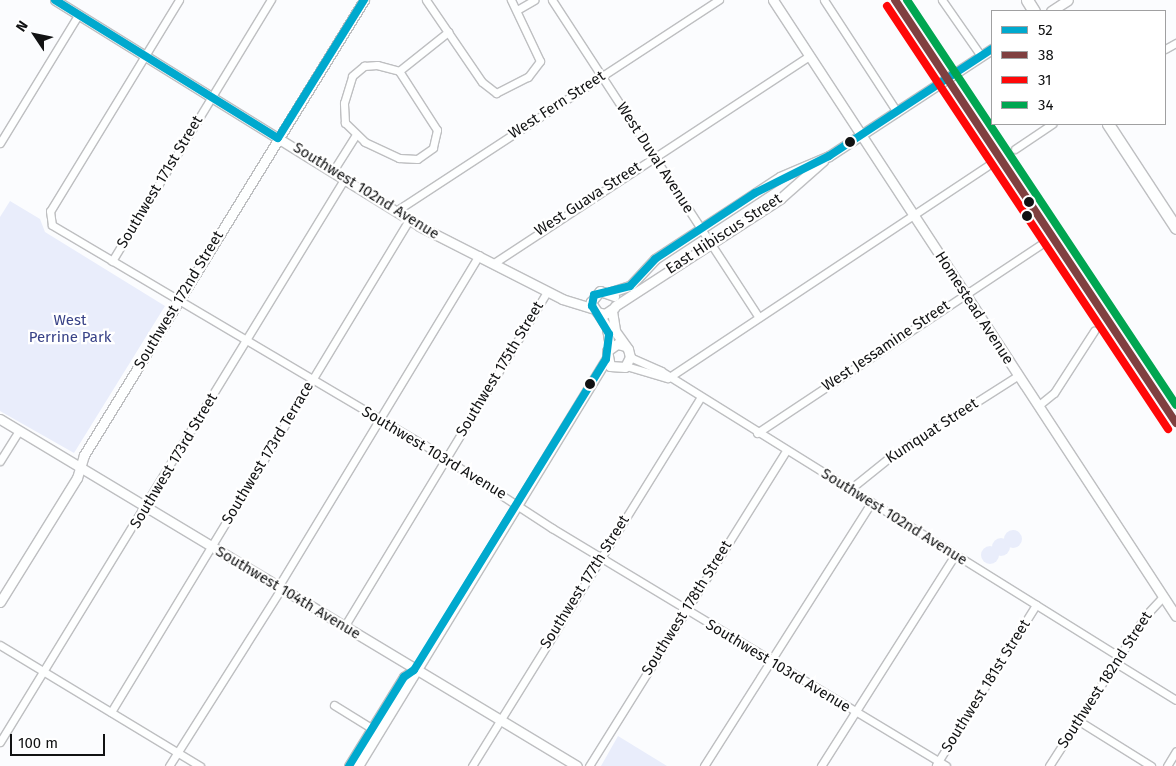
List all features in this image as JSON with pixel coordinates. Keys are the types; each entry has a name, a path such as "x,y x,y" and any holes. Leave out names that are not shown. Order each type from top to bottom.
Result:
{"highway":[{"path":"1109,125 1172,214 1176,228"}],"street":[{"name":"Southwest 102nd Avenue","path":"54,0 211,98 334,170 409,220 551,293 595,311"},
{"path":"144,57 180,0"},
{"name":"Southwest 171st Street","path":"112,261 272,0"},
{"name":"Southwest 172nd Street","path":"0,602 278,138 364,0"},
{"path":"426,0 484,85 494,92 503,92 528,77 540,61 511,0"},
{"path":"517,10 534,0"},
{"name":"West Duval Avenue","path":"552,0 758,316"},
{"name":"West Fern Street","path":"396,211 719,0"},
{"name":"Homestead Avenue","path":"773,0 966,293 1017,376 1039,405 1176,616"},
{"path":"824,0 897,112"},
{"path":"942,0 981,56"},
{"path":"1053,10 1068,0"},
{"path":"0,143 78,15"},
{"path":"399,71 448,32"},
{"name":"East Hibiscus Street","path":"613,308 781,198 829,156 991,50"},
{"name":"West Guava Street","path":"494,263 654,155 809,56"},
{"name":"Southwest 103rd Avenue","path":"144,57 50,211 49,220 179,302 446,459 600,557 937,764 946,766"},
{"path":"370,65 399,71 437,130 432,148 410,161 355,136 345,123 343,108 352,76 370,65"},
{"path":"1014,149 1050,125"},
{"path":"334,170 355,136"},
{"name":"East Hibiscus Street","path":"594,295 630,286 655,259 703,230 780,177 829,156"},
{"path":"668,378 758,316 987,166"},
{"name":"Southwest 173rd Street","path":"0,742 145,508 345,178"},
{"name":"Southwest 173rd Terrace","path":"111,712 409,220"},
{"name":"West Jessamine Street","path":"757,433 1040,245"},
{"path":"169,766 279,588 479,255"},
{"path":"590,386 613,368 626,366 630,357 625,346 614,331 611,292"},
{"name":"Southwest 102nd Avenue","path":"551,293 594,295"},
{"name":"Southwest 175th Street","path":"344,627 446,459 551,293"},
{"path":"358,766 404,677 414,670 606,359 610,348 607,327 595,311 594,295"},
{"path":"595,311 613,308"},
{"path":"1039,405 1054,393 1094,331"},
{"path":"610,348 625,346"},
{"name":"Southwest 102nd Avenue","path":"630,357 668,378 1036,605 1176,700"},
{"path":"606,359 613,368"},
{"name":"Southwest 102nd Avenue","path":"626,366 668,378"},
{"name":"Kumquat Street","path":"849,490 923,436 1017,376"},
{"name":"Southwest 177th Street","path":"472,766 700,398"},
{"name":"Southwest 104th Avenue","path":"0,419 414,670 577,766"},
{"path":"0,460 18,430"},
{"name":"Southwest 178th Street","path":"589,766 786,451"},
{"path":"704,766 871,503"},
{"path":"821,766 956,555"},
{"name":"Southwest 182nd Street","path":"1049,766 1150,609 1163,597"},
{"name":"Southwest 181st Street","path":"937,764 1036,605"},
{"path":"0,645 200,766"},
{"path":"334,705 375,731"},
{"path":"1079,721 1151,766"},
{"path":"349,766 375,731"},
{"path":"1167,766 1176,751"}],"green space":[{"name":"West Perrine Park","path":"10,201 40,219 45,232 165,306 74,453 0,411 0,217"},
{"path":"1013,530 1021,535 1022,539 1017,547 1013,548 1005,543 1004,539 1009,531"},
{"path":"1001,538 1009,543 1010,547 1005,555 1001,556 993,551 992,547 997,539"},
{"path":"990,546 998,551 999,555 994,563 990,564 982,559 981,555 986,547"},
{"path":"618,736 667,766 601,766"}],"transit line":[{"name":"52","path":"55,0 278,138 364,0"},
{"name":"38","path":"895,0 1176,423"},
{"name":"34","path":"907,0 1176,405"},
{"name":"31","path":"887,6 1168,429"},
{"name":"52","path":"349,766 404,677 414,670 606,359 609,334 592,306 594,295 630,286 655,259 755,193 829,156 991,50"}]}
